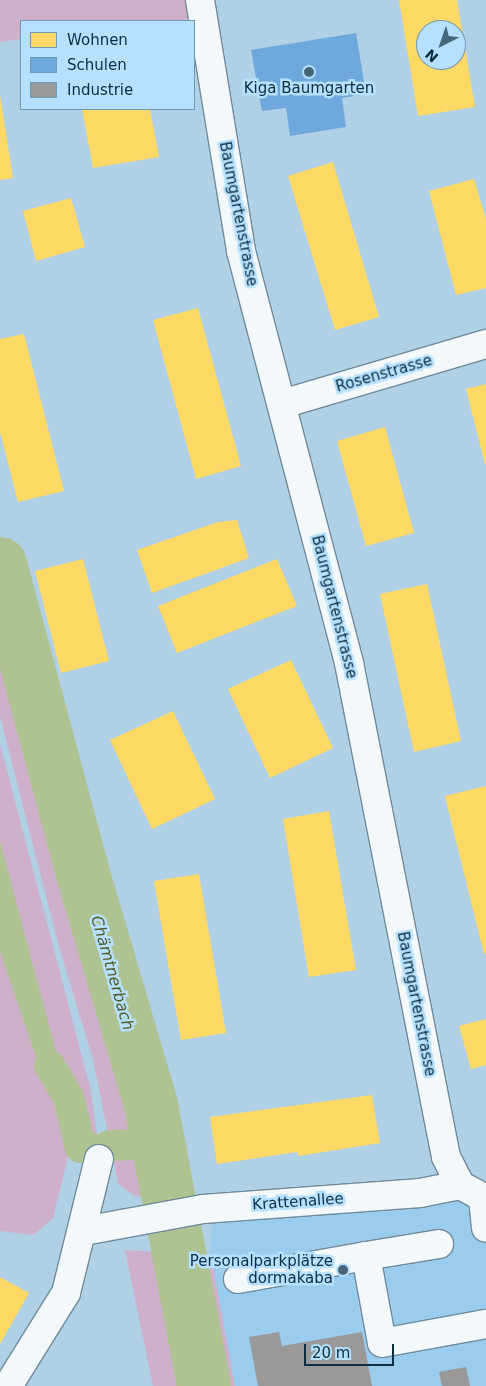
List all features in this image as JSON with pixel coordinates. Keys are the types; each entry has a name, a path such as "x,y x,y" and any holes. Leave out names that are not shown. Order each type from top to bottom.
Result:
{"street":[{"name":"Baumgartenstrasse","path":"200,0 242,251 349,663 446,1157 460,1185"},
{"name":"Rosenstrasse","path":"282,404 486,344"},
{"path":"8,1386 66,1293 84,1231 98,1159"},
{"path":"460,1185 484,1199 486,1228"},
{"name":"Krattenallee","path":"84,1231 202,1209 420,1193 460,1185"},
{"path":"238,1279 439,1244"},
{"path":"366,1256 382,1343 486,1324"}],"shaded area":[{"path":"0,0 200,0 203,18 182,20 20,20 20,39 0,42"},
{"path":"0,564 84,877 151,1105 167,1189 137,1197 118,1184 93,1059 59,947 0,716"},
{"path":"0,744 91,1091 99,1148 99,1159 68,1157 53,1218 33,1235 0,1231"},
{"path":"0,841 59,1063 39,1066 0,952"},
{"path":"420,1193 486,1199 486,1386 235,1386 211,1255 212,1208"},
{"path":"125,1250 211,1255 235,1386 153,1386"}],"building: Wohnen":[{"path":"399,0 457,0 460,20 416,20 416,70 466,70 466,54 475,107 418,116"},
{"path":"0,95 13,178 0,180"},
{"path":"82,110 150,110 159,157 93,168"},
{"path":"333,162 379,317 335,330 288,176"},
{"path":"474,179 486,219 486,288 456,295 429,191"},
{"path":"71,198 85,247 36,261 23,211"},
{"path":"198,308 241,466 196,479 153,320"},
{"path":"24,334 64,491 18,502 0,432 0,339"},
{"path":"486,384 486,464 485,464 466,389"},
{"path":"385,427 414,533 366,546 337,441"},
{"path":"237,520 249,558 152,593 137,550 218,522"},
{"path":"83,559 109,661 61,673 35,571"},
{"path":"277,559 297,606 177,653 158,606"},
{"path":"427,584 461,741 414,752 380,594"},
{"path":"291,660 333,748 270,778 228,689"},
{"path":"173,711 215,799 152,829 110,740"},
{"path":"486,786 486,954 484,954 445,796"},
{"path":"329,811 356,970 309,977 283,819"},
{"path":"199,874 226,1033 181,1040 154,881"},
{"path":"486,1019 486,1065 471,1069 459,1026"},
{"path":"372,1095 380,1143 298,1156 297,1152 217,1164 210,1117"},
{"path":"0,1277 29,1293 0,1344"}],"building: Schulen":[{"name":"Kiga Baumgarten","path":"356,33 366,94 342,98 346,127 290,136 286,108 262,111 251,50"}],"building: Industrie":[{"path":"279,1332 282,1346 362,1332 372,1386 258,1386 249,1337"},
{"path":"466,1367 470,1386 442,1386 439,1372"}],"waterway":[{"name":"Chämtnerbach","path":"0,564 84,877 151,1105 204,1386"},
{"path":"49,1065 68,1097 80,1147 89,1147"},
{"path":"109,1145 158,1143"}],"place":[{"name":"Kiga Baumgarten","path":"309,72"},
{"name":"Personalparkplätze dormakaba","path":"343,1270"}]}
